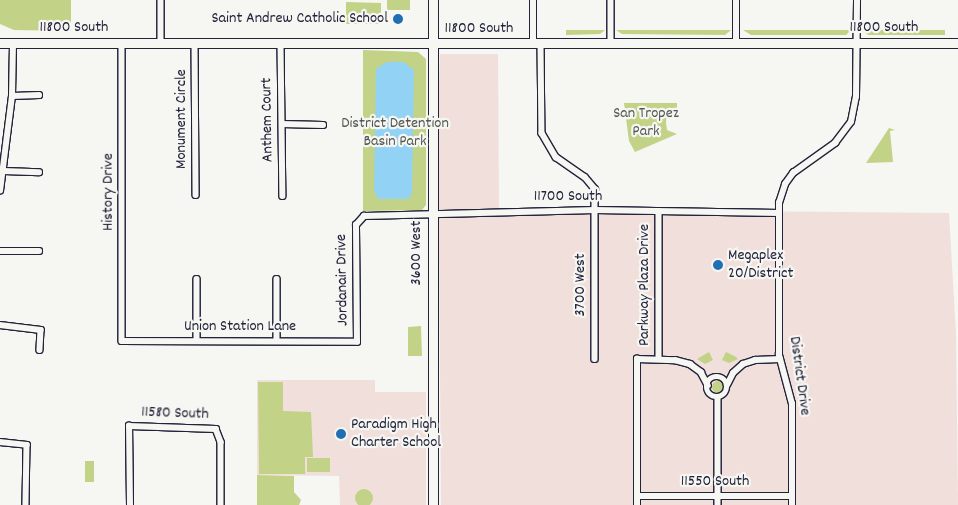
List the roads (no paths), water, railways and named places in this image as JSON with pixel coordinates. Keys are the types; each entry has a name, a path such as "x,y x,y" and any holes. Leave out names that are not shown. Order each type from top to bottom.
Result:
{"main road":[{"name":"3600 West","path":"433,0 431,215 433,505"},
{"name":"11800 South","path":"0,43 958,43"}],"street":[{"path":"161,0 161,43"},
{"path":"533,0 537,44"},
{"path":"611,0 611,43"},
{"path":"736,0 736,43"},
{"name":"District Drive","path":"792,505 792,404 780,360 779,213 781,194 789,178 835,143 851,122 856,97 857,0"},
{"path":"0,191 12,96 13,43"},
{"name":"Monument Circle","path":"195,43 196,195"},
{"name":"Anthem Court","path":"281,43 282,196"},
{"name":"History Drive","path":"122,44 122,341"},
{"name":"3700 West","path":"537,44 542,133 556,157 594,185 595,360"},
{"path":"12,96 39,95"},
{"path":"282,124 323,125"},
{"path":"4,171 39,172"},
{"name":"11700 South","path":"358,219 364,216 595,210 779,213"},
{"name":"Parkway Plaza Drive","path":"659,212 659,359"},
{"name":"Jordanair Drive","path":"357,342 358,219"},
{"path":"0,251 39,251"},
{"path":"196,279 197,340"},
{"path":"277,279 277,341"},
{"path":"0,325 41,330 40,350"},
{"name":"Union Station Lane","path":"122,341 357,342"},
{"name":"Parkway Plaza Drive","path":"638,505 637,359 683,361 701,372 717,378"},
{"path":"708,385 717,378 733,373 755,360 780,360"},
{"path":"701,372 710,393 718,397"},
{"path":"718,397 725,393 733,373"},
{"path":"717,378 727,385"},
{"path":"718,397 718,505"},
{"name":"11580 South","path":"130,505 129,426 212,427 219,432 220,505"},
{"path":"0,442 27,445 26,505"},
{"name":"11550 South","path":"637,496 792,496"}],"water":[{"path":"387,62 403,62 414,70 412,192 409,199 378,199 374,190 376,69"}],"place":[{"name":"Saint Andrew Catholic School","path":"398,19"},
{"name":"Megaplex 20/District","path":"718,265"},
{"name":"Paradigm High Charter School","path":"341,434"}],"park label":[{"name":"San Tropez Park","path":"646,123"},
{"name":"District Detention Basin Park","path":"395,133"}]}
